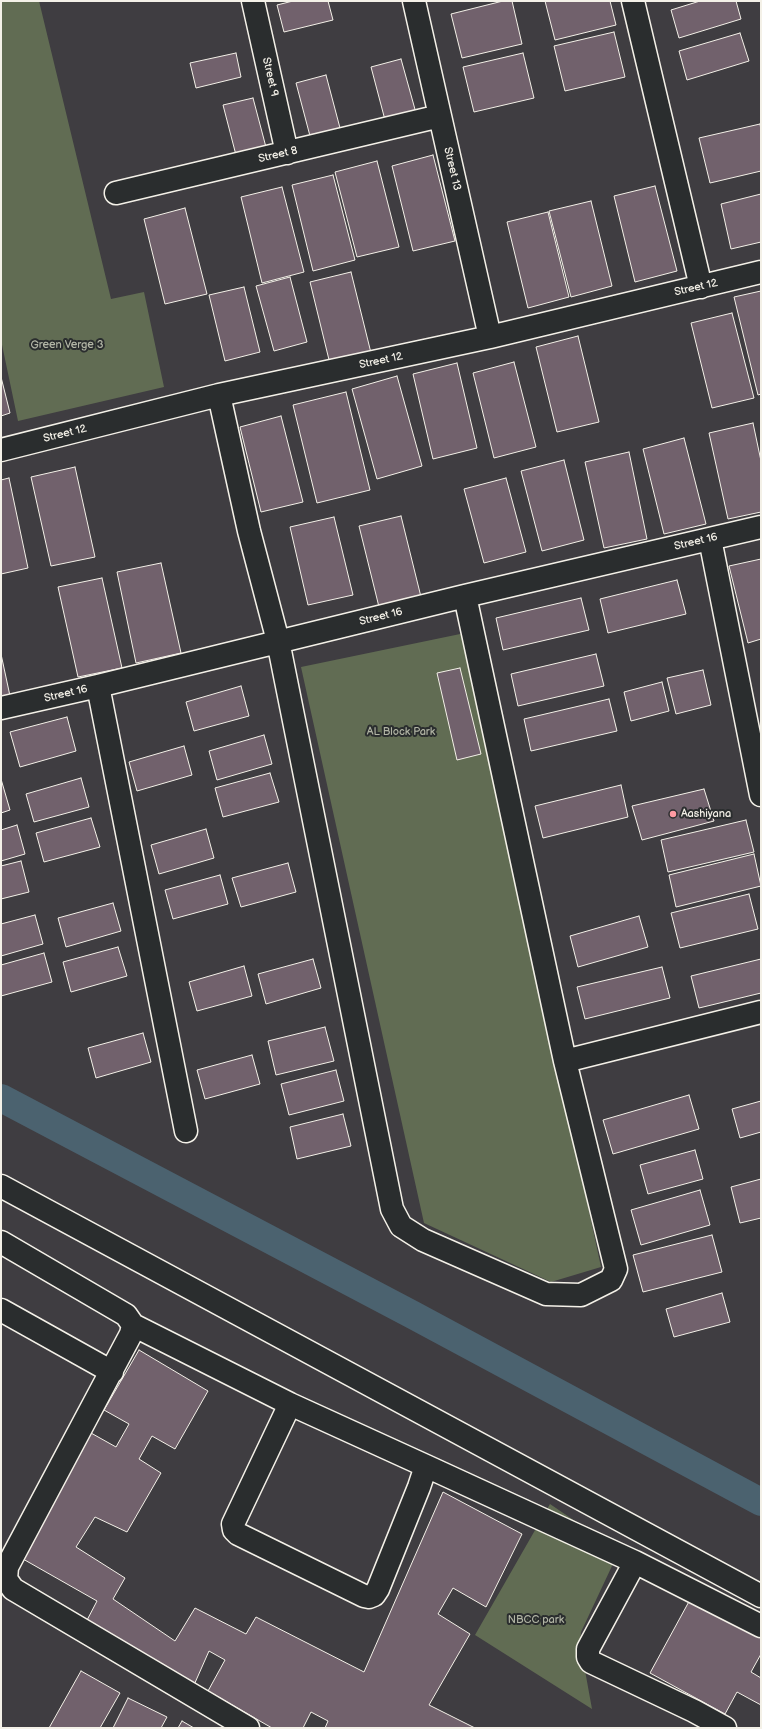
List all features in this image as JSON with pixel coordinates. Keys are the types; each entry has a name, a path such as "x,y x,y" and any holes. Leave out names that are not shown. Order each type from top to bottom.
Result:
{"street":[{"name":"Street 9","path":"253,1 287,153"},
{"name":"Street 13","path":"414,1 490,338"},
{"path":"633,1 701,287"},
{"name":"Street 8","path":"116,193 440,116"},
{"name":"Street 12","path":"1,450 219,395 490,338 761,272"},
{"path":"219,395 249,531 278,642 392,1209 401,1226 423,1240 546,1294 581,1294 611,1280 616,1269 565,1061 465,596"},
{"name":"Street 16","path":"1,708 98,686 465,596 761,527"},
{"path":"710,539 760,788"},
{"path":"98,686 186,1131"},
{"path":"565,1061 761,1012"},
{"path":"1,1186 761,1596"},
{"path":"1,1242 126,1315 133,1325 290,1404 635,1562 761,1626"},
{"path":"1,1310 112,1372"},
{"path":"133,1325 131,1334 112,1372 7,1567 6,1579 13,1589 248,1728"},
{"path":"290,1404 233,1524 234,1530 238,1534 364,1596 369,1597 374,1595 378,1589 426,1466"},
{"path":"635,1562 588,1649 588,1657 590,1662 694,1711 724,1728"}],"green space":[{"name":"Green Verge 3","path":"1,1 39,1 111,299 144,292 164,387 18,421 1,340"},
{"name":"AL Block Park","path":"465,633 601,1267 551,1282 424,1223 301,667"},
{"name":"NBCC park","path":"550,1504 619,1551 581,1632 580,1643 592,1709 475,1635"}],"building":[{"path":"293,1 328,1 333,20 284,32 277,5"},
{"path":"503,1 512,1 522,44 462,58 451,14"},
{"path":"545,1 610,1 616,25 555,40"},
{"path":"700,1 736,1 741,19 679,38 671,10"},
{"path":"614,32 625,77 565,91 554,46"},
{"path":"740,33 749,61 687,80 679,51"},
{"path":"236,53 241,77 196,88 190,63"},
{"path":"523,53 534,98 474,112 463,67"},
{"path":"401,59 416,113 385,120 371,67"},
{"path":"326,75 340,128 310,136 296,83"},
{"path":"253,98 267,151 237,159 223,105"},
{"path":"760,124 761,171 710,183 699,138"},
{"path":"433,155 455,241 413,251 392,166"},
{"path":"377,161 399,247 357,257 335,172"},
{"path":"333,175 355,260 313,271 292,185"},
{"path":"655,186 677,271 635,282 614,196"},
{"path":"282,187 304,272 262,283 241,197"},
{"path":"761,194 761,242 731,249 721,204"},
{"path":"591,201 612,286 571,297 549,211"},
{"path":"185,208 207,294 165,304 144,219"},
{"path":"548,212 569,297 528,308 507,222"},
{"path":"351,272 372,357 331,368 310,282"},
{"path":"290,277 307,342 274,351 256,286"},
{"path":"244,287 260,352 225,361 209,295"},
{"path":"761,291 761,394 758,395 734,297"},
{"path":"732,313 754,398 712,408 691,323"},
{"path":"578,336 599,422 557,432 536,347"},
{"path":"514,362 536,447 494,458 473,373"},
{"path":"457,363 477,448 433,459 413,374"},
{"path":"397,376 422,466 377,479 352,389"},
{"path":"1,377 10,413 1,416"},
{"path":"346,392 370,490 317,503 293,405"},
{"path":"281,416 303,502 261,512 240,427"},
{"path":"753,423 761,461 761,512 728,519 709,433"},
{"path":"684,438 706,524 664,534 643,449"},
{"path":"629,452 647,539 604,548 585,462"},
{"path":"564,460 584,540 542,551 521,471"},
{"path":"75,467 95,557 51,566 31,477"},
{"path":"9,478 28,568 1,574 1,480"},
{"path":"506,478 526,552 484,563 464,489"},
{"path":"401,516 422,601 380,611 359,526"},
{"path":"334,517 353,595 308,605 290,527"},
{"path":"761,559 761,639 748,643 729,566"},
{"path":"161,563 181,653 136,663 117,572"},
{"path":"102,578 122,668 78,677 58,587"},
{"path":"677,580 686,614 608,633 600,599"},
{"path":"581,598 589,630 503,650 496,618"},
{"path":"1,654 10,696 1,698"},
{"path":"596,654 604,686 518,706 511,674"},
{"path":"460,668 481,754 457,760 437,673"},
{"path":"703,670 711,705 676,714 667,678"},
{"path":"662,682 669,711 631,721 624,692"},
{"path":"241,686 249,716 194,731 186,702"},
{"path":"609,699 617,731 531,751 524,719"},
{"path":"67,717 76,751 20,767 10,732"},
{"path":"264,735 272,764 217,780 209,751"},
{"path":"184,746 192,775 137,791 129,762"},
{"path":"270,773 279,802 223,817 215,788"},
{"path":"81,778 89,807 34,822 26,794"},
{"path":"1,779 10,810 1,813"},
{"path":"621,785 628,817 543,838 535,806"},
{"name":"Aashiyana","path":"704,789 714,821 642,840 632,806"},
{"path":"91,818 100,847 44,862 36,833"},
{"path":"746,820 754,852 668,872 661,840"},
{"path":"17,825 25,854 1,861 1,830"},
{"path":"206,829 214,858 159,874 151,845"},
{"path":"754,854 761,886 676,907 669,875"},
{"path":"21,861 29,892 1,899 1,866"},
{"path":"288,863 296,892 241,907 232,878"},
{"path":"220,875 228,904 173,919 165,890"},
{"path":"749,894 758,929 680,948 671,913"},
{"path":"113,903 121,931 66,947 58,918"},
{"path":"35,915 43,944 1,956 1,924"},
{"path":"639,916 648,947 578,967 570,936"},
{"path":"118,947 127,976 71,992 63,962"},
{"path":"44,953 52,982 1,996 1,965"},
{"path":"313,959 321,988 266,1004 258,974"},
{"path":"761,959 761,993 699,1008 691,976"},
{"path":"244,966 252,996 197,1011 189,982"},
{"path":"662,967 670,998 585,1019 577,987"},
{"path":"325,1027 334,1061 276,1075 268,1041"},
{"path":"143,1033 151,1062 96,1078 88,1048"},
{"path":"252,1055 260,1084 205,1099 197,1070"},
{"path":"336,1070 344,1101 289,1115 281,1084"},
{"path":"689,1095 699,1129 613,1154 603,1120"},
{"path":"761,1101 761,1132 740,1138 732,1109"},
{"path":"343,1114 351,1146 297,1159 290,1127"},
{"path":"695,1150 703,1179 648,1194 640,1165"},
{"path":"761,1179 761,1218 740,1223 731,1187"},
{"path":"700,1190 710,1225 641,1245 631,1210"},
{"path":"712,1235 722,1272 643,1292 633,1255"},
{"path":"722,1293 730,1322 674,1337 666,1309"},
{"path":"139,1350 208,1391 175,1449 152,1436 139,1459 161,1473 127,1532 95,1517 76,1547 125,1578 113,1599 175,1641 195,1608 246,1634 256,1617 364,1672 443,1492 522,1534 486,1607 453,1588 438,1614 470,1634 429,1705 475,1728 325,1728 328,1721 311,1712 303,1728 272,1728 208,1691 225,1660 209,1651 194,1685 85,1624 97,1601 23,1559 91,1433 116,1447 129,1424 104,1410"},
{"path":"692,1596 761,1634 761,1654 751,1672 761,1678 761,1705 737,1692 725,1714 650,1673"},
{"path":"81,1671 120,1693 100,1728 49,1728"},
{"path":"128,1698 167,1717 161,1728 113,1728"},
{"path":"182,1721 194,1728 178,1728"}],"waterway":[{"path":"1,1098 413,1315 761,1502"}],"place":[{"name":"Aashiyana","path":"673,814"}]}
